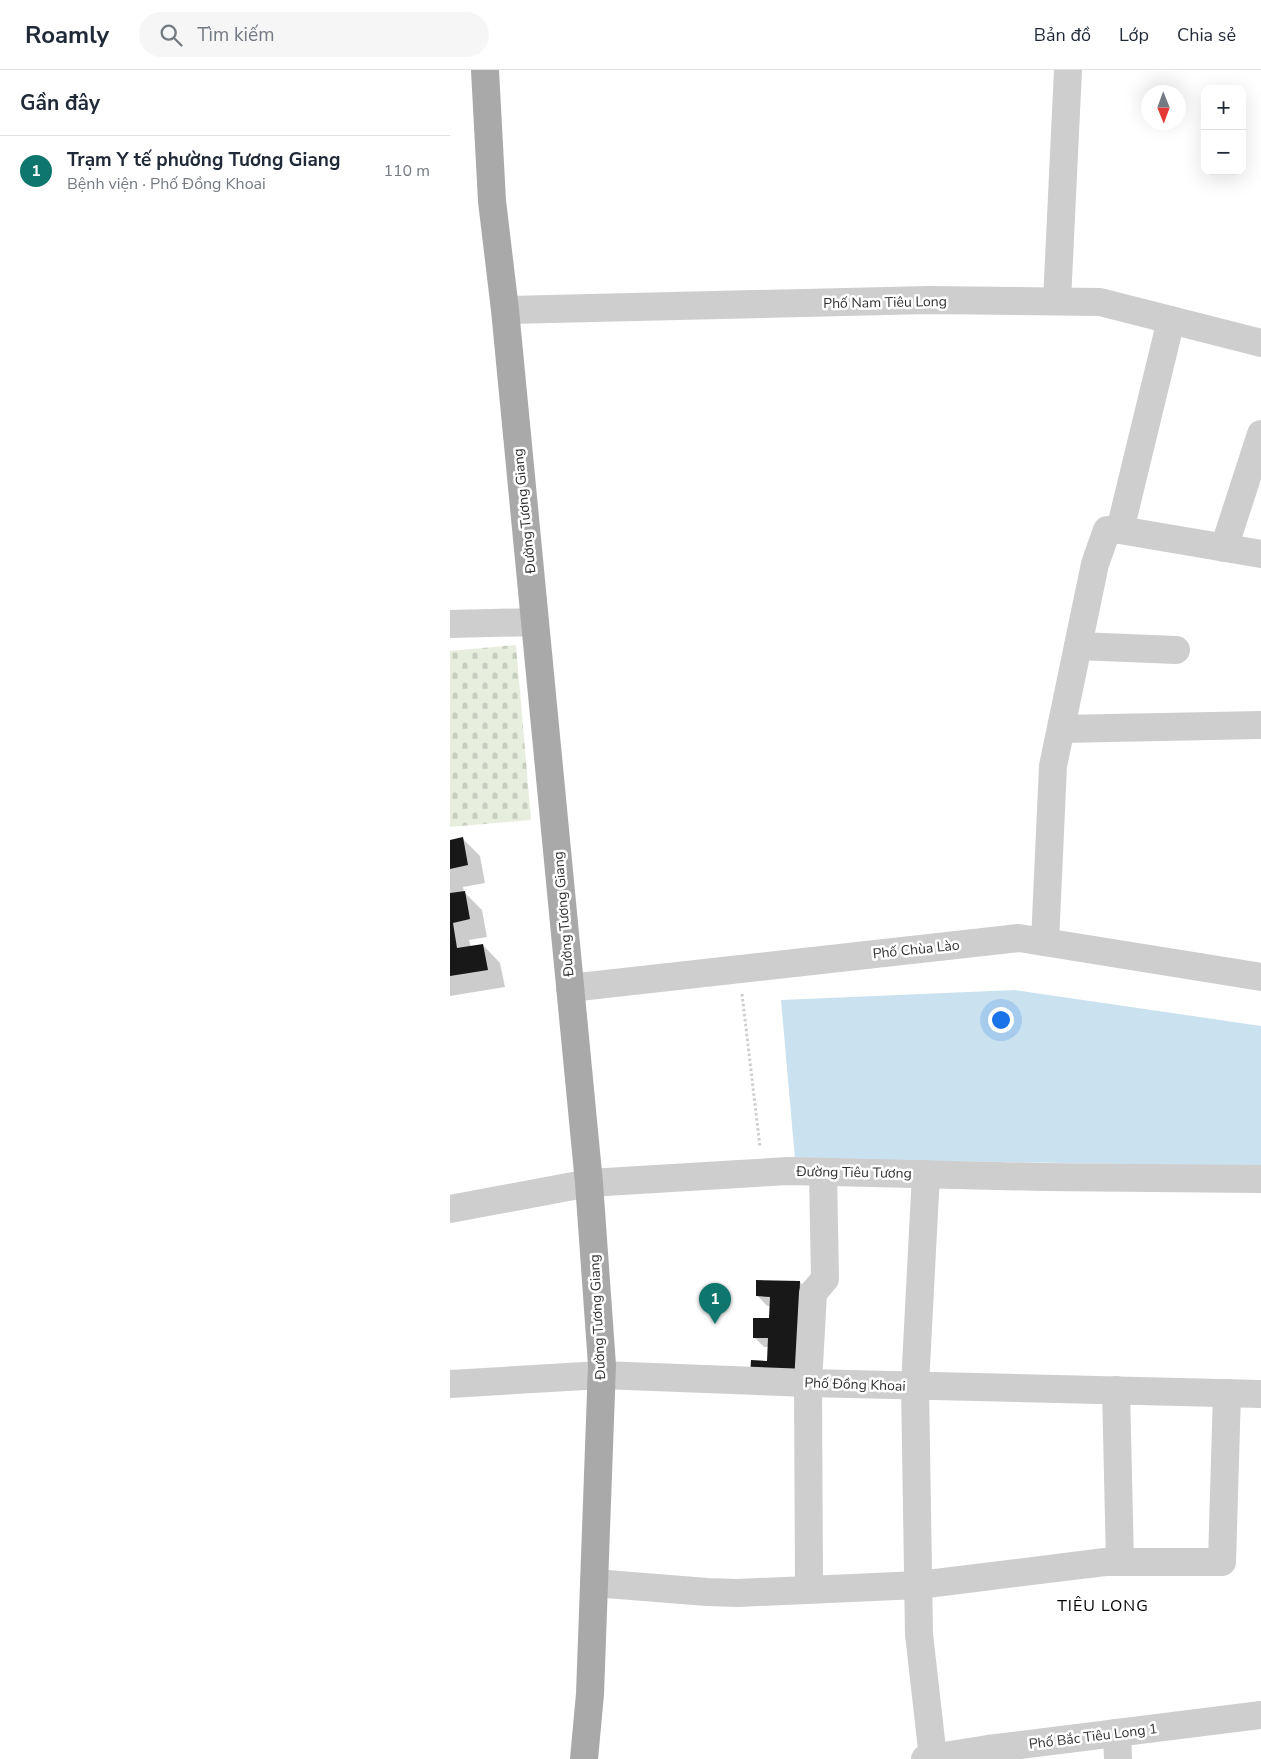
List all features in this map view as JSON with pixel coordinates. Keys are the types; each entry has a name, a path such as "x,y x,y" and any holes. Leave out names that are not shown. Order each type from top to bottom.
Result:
{"main road":[{"name":"Đường Tương Giang","path":"485,70 492,200 505,310 589,1183 602,1365 590,1694 584,1759"}],"street":[{"path":"1057,301 1068,70"},
{"name":"Phố Nam Tiêu Long","path":"505,310 918,301 1100,302 1261,343"},
{"path":"1120,530 1171,320"},
{"path":"1224,548 1261,434"},
{"path":"1045,942 1053,766 1095,564 1107,530 1120,530 1261,554"},
{"path":"450,624 535,622"},
{"path":"1078,646 1176,650"},
{"path":"1060,729 1261,724"},
{"name":"Phố Chùa Lào","path":"570,988 1019,938 1261,978"},
{"name":"Đường Tiêu Tương","path":"450,1209 589,1183 763,1172 1261,1179"},
{"path":"809,1588 808,1383 813,1293 825,1279 823,1172"},
{"path":"926,1174 916,1386 919,1634 929,1758"},
{"name":"Phố Đồng Khoai","path":"450,1384 601,1375 808,1383 1261,1394"},
{"path":"1116,1390 1120,1562"},
{"path":"594,1583 738,1593 809,1588 919,1585 1105,1562 1222,1562 1227,1393"},
{"name":"Phố Bắc Tiêu Long 1","path":"929,1758 1117,1746 1261,1715"}],"path":[{"path":"739,969 763,1172"}],"green space":[{"path":"516,645 531,820 450,827 450,651"}],"water":[{"path":"1015,990 1261,1026 1261,1166 795,1159 781,1000"}],"building":[{"path":"463,837 468,865 450,869 450,840"},
{"path":"465,891 470,919 453,923 457,948 483,944 488,970 450,976 450,893"},
{"path":"756,1280 800,1281 797,1378 750,1377 751,1360 767,1361 768,1338 753,1338 753,1318 769,1318 770,1297 756,1296"}],"place":[{"name":"Trạm Y tế phường Tương Giang","path":"715,1324"}],"district":[{"name":"TIÊU LONG","path":"1103,1605"}]}
